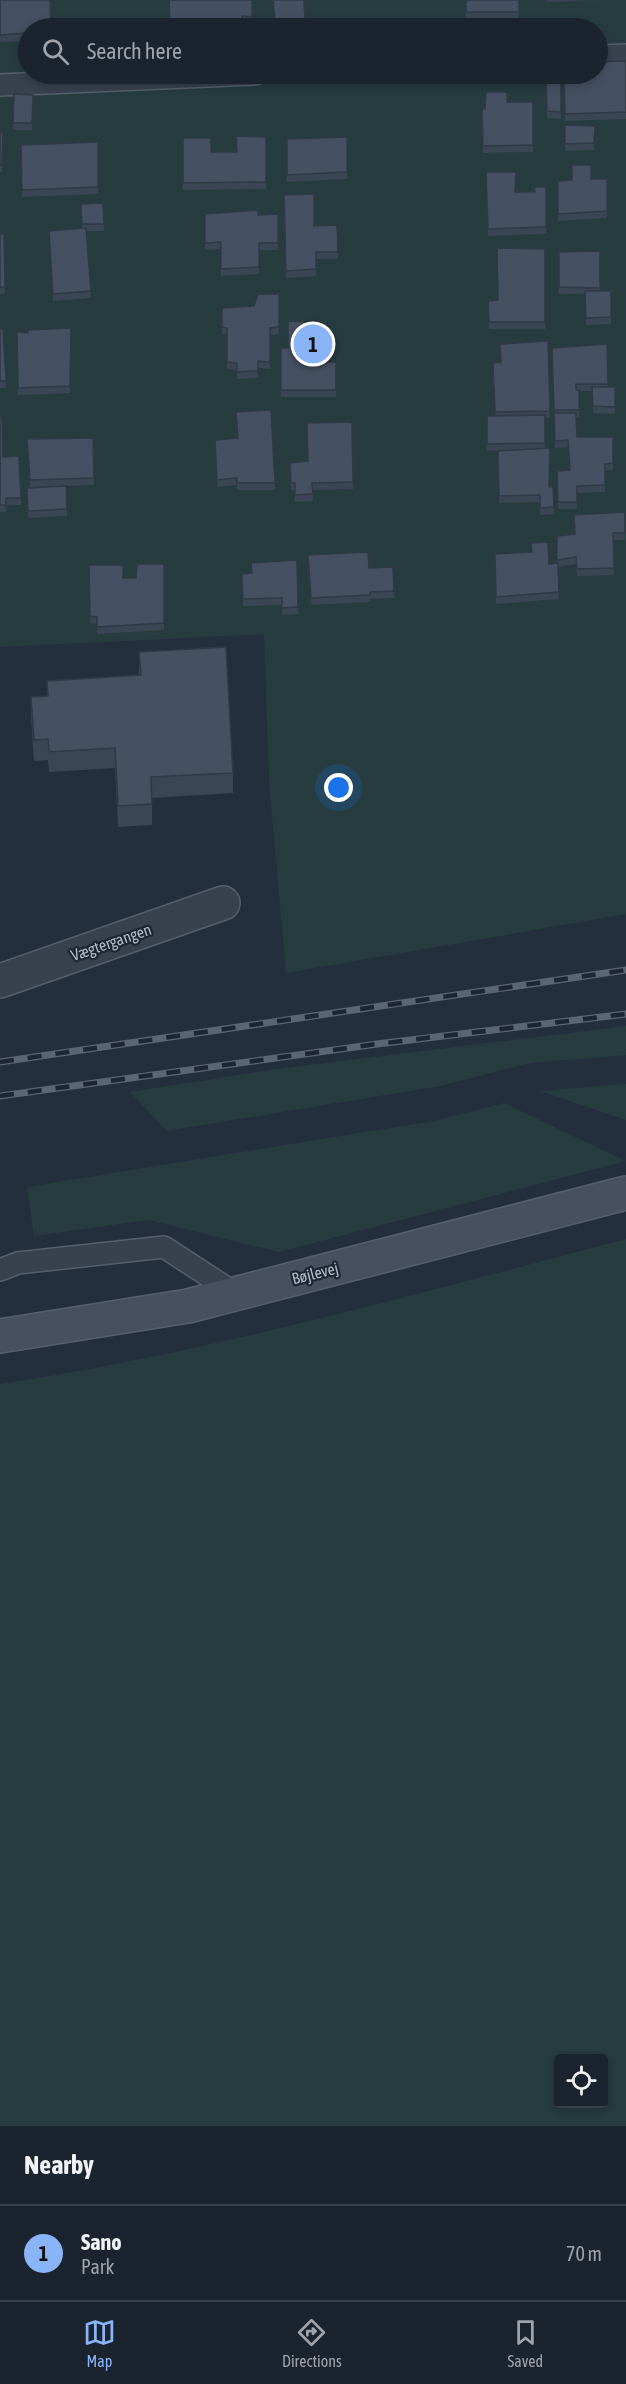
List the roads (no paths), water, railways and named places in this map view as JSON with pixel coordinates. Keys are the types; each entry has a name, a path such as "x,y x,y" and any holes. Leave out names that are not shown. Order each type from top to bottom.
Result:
{"street":[{"name":"Vægtergangen","path":"0,981 223,903"},
{"name":"Bøjlevej","path":"0,1336 188,1306 626,1193"}],"lane":[{"path":"608,56 626,55"},
{"path":"0,85 23,84"},
{"path":"0,1270 18,1263 164,1247 236,1294"}],"railway":[{"path":"0,1062 626,970"},
{"path":"0,1096 377,1044 626,1014"}],"place":[{"name":"Sano","path":"313,344"}]}
